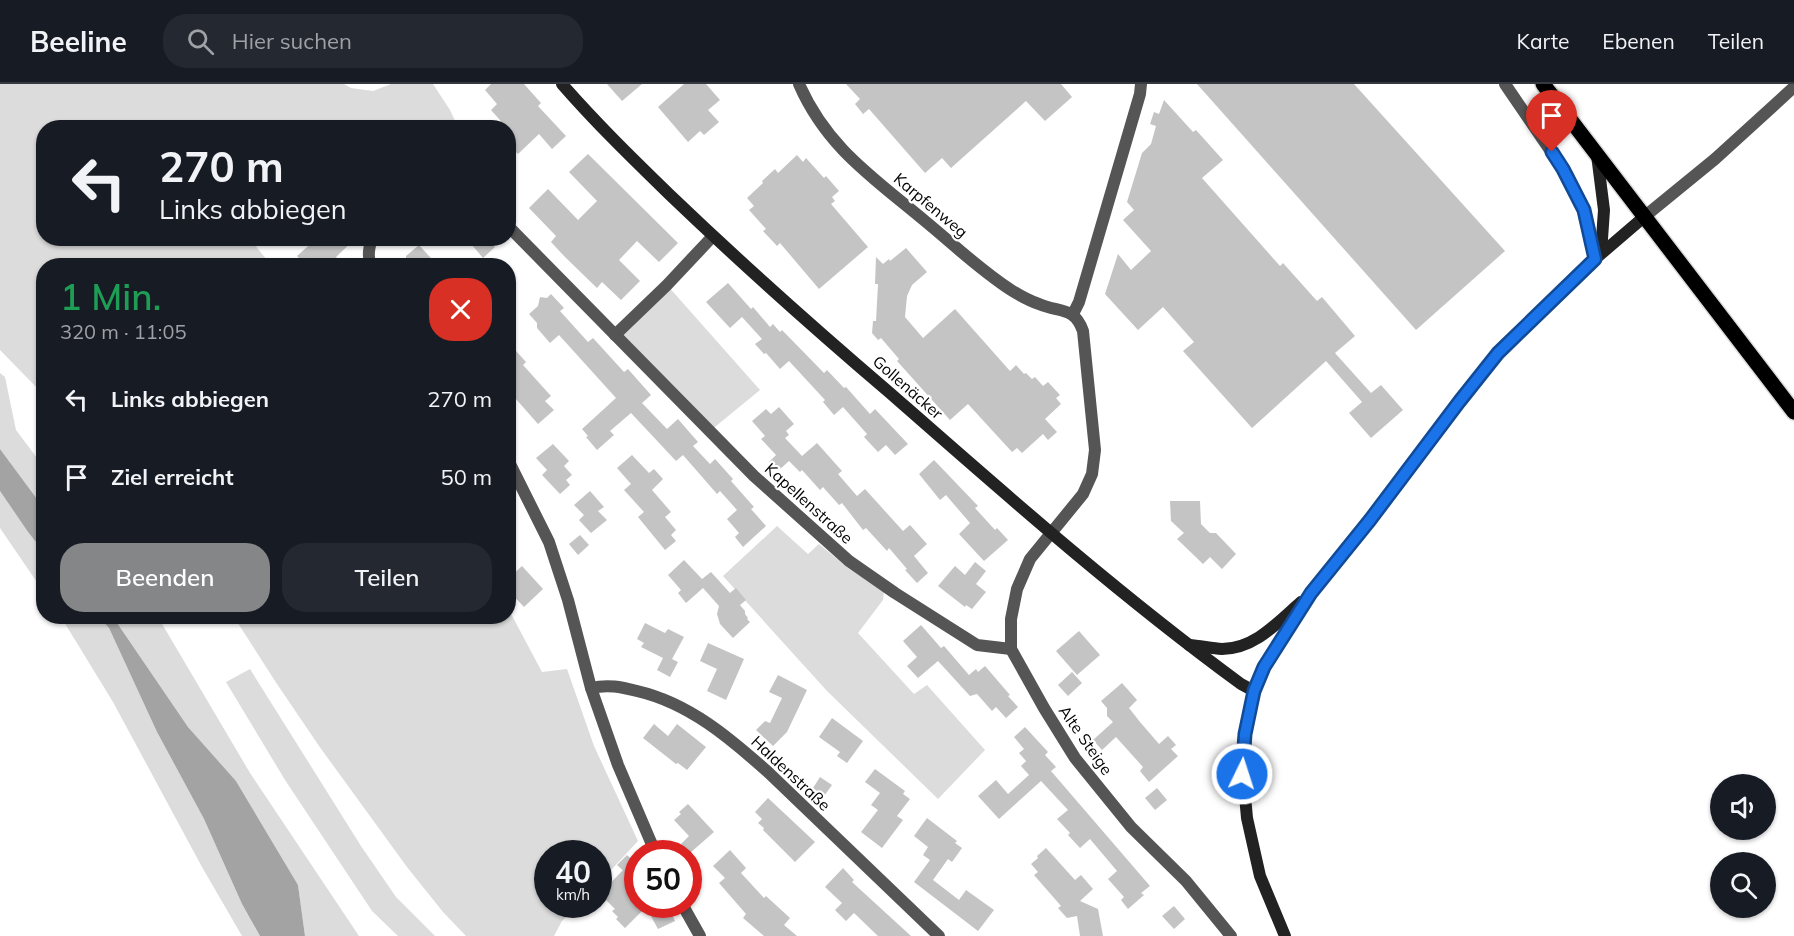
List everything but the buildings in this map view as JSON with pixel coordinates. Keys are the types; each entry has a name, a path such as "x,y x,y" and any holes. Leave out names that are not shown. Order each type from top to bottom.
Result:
{"main road":[{"path":"1543,84 1794,412"}],"street":[{"name":"Gollenäcker","path":"562,84 634,160 803,318 1051,533 1187,645 1254,691"},
{"name":"Karpfenweg","path":"800,84 820,123 841,150 869,175 978,266 1011,290 1041,305 1073,314"},
{"path":"1051,533 1083,494 1092,474 1095,450 1083,331 1073,314 1080,302 1141,84"},
{"path":"1505,84 1563,169 1584,210 1598,256"},
{"path":"1285,936 1260,876 1247,818 1242,774 1245,734 1254,691 1264,667 1311,593 1498,353 1598,256 1715,159 1794,87"},
{"path":"1597,154 1604,210 1598,256"},
{"name":"Kapellenstraße","path":"516,234 754,477 849,561 977,645 1011,648"},
{"path":"615,335 713,236"},
{"path":"516,476 559,569 591,688 618,765 651,840"},
{"name":"Alte Steige","path":"1051,533 1030,559 1017,589 1011,619 1011,648 1075,758 1131,827 1186,880 1231,936"},
{"path":"1187,645 1224,649 1247,644 1263,634 1311,593"},
{"name":"Haldenstraße","path":"591,688 603,685 617,686 649,694 681,707 710,724 769,773 939,936"},
{"path":"690,918 700,936"}],"shaded area":[{"path":"0,84 344,84 351,88 373,91 391,84 433,84 450,110 455,120 36,120 36,246 256,246 265,258 36,258 36,387 0,350"},
{"path":"667,285 760,390 710,431 615,335"},
{"path":"0,373 5,377 16,430 36,457 36,498 0,449"},
{"path":"0,449 36,498 36,542 28,532 0,491"},
{"path":"0,491 36,542 36,581 0,528"},
{"path":"777,526 808,554 819,544 848,568 884,592 883,600 858,633 914,694 927,685 985,750 938,799 827,691 723,576"},
{"path":"516,623 542,672 567,669 594,746 638,840 624,840 624,856 612,869 612,840 534,840 534,918 565,918 554,936 466,936 443,912 407,867 319,746 238,624"},
{"path":"65,624 105,624 109,628 157,732 204,819 242,904 260,936 242,936 113,702"},
{"path":"105,624 118,624 188,727 236,781 298,885 305,936 260,936 242,904 204,819 157,732"},
{"path":"118,624 162,624 250,773 359,936 305,936 298,885 236,781 188,727"},
{"path":"250,669 361,846 396,897 435,936 398,936 372,911 285,780 226,682"}],"route":[{"path":"1242,774 1245,734 1254,691 1264,667 1311,593 1498,353 1595,259 1584,210 1552,152"}]}
